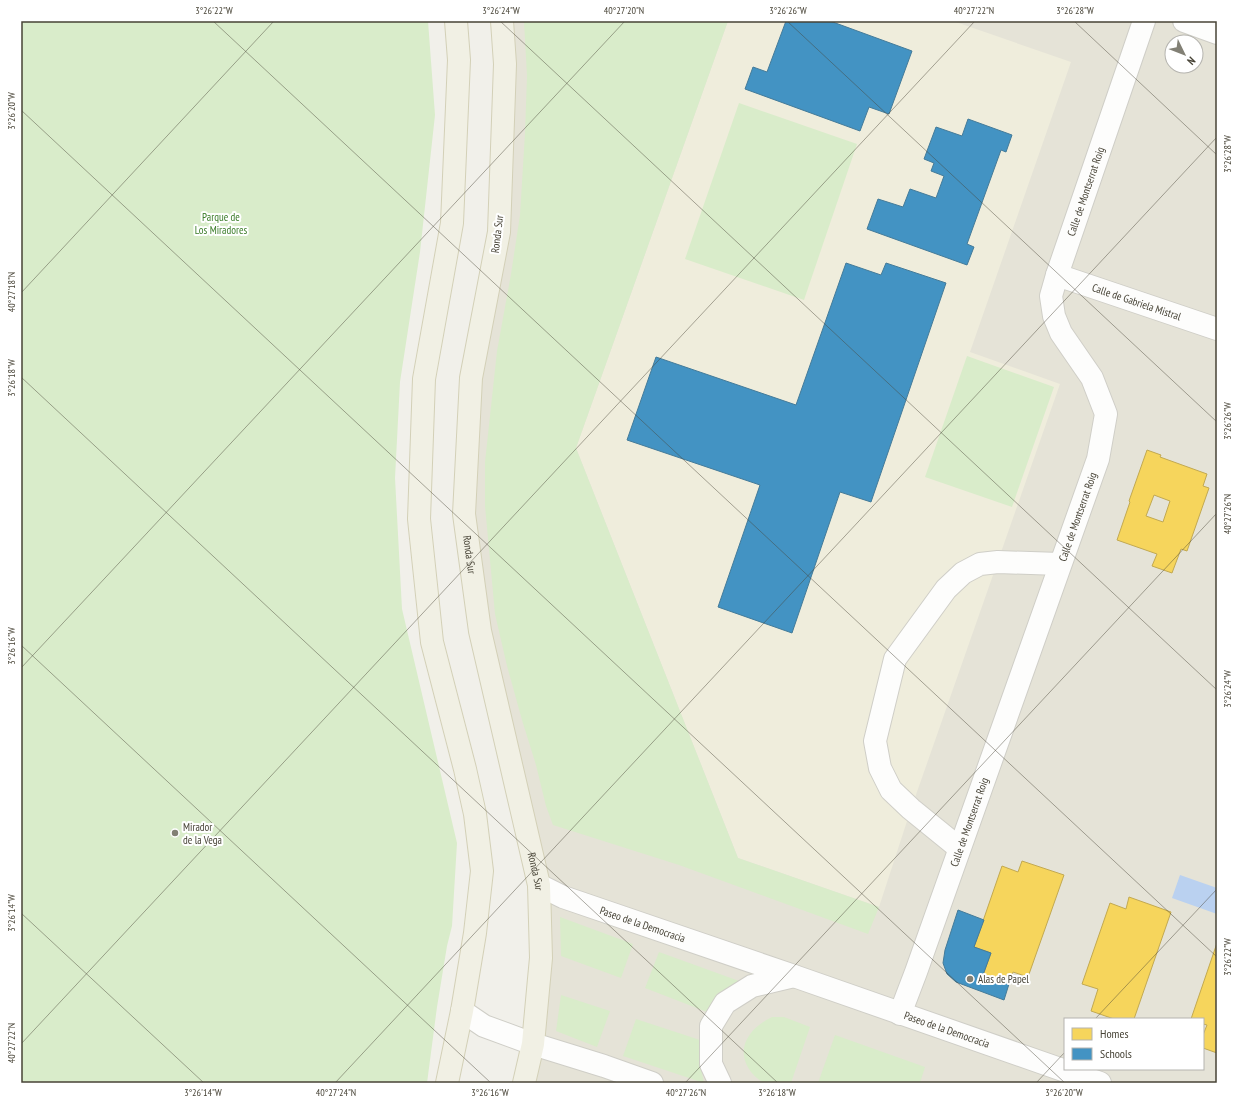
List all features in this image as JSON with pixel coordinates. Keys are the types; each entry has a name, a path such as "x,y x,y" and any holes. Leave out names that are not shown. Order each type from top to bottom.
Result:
{"main road":[{"path":"447,1083 462,1011 475,934 482,871 475,814 466,769 432,642 419,519 424,379 452,223 459,60 456,21"},
{"name":"Ronda Sur","path":"502,21 505,64 499,232 471,378 464,514 480,631 539,885 541,958 532,1044 524,1083"}],"street":[{"name":"Calle de Montserrat Roig","path":"900,1014 1098,459 1106,414 1092,378 1061,333 1054,316 1051,296 1144,21"},
{"path":"1184,21 1217,33"},
{"name":"Calle de Gabriela Mistral","path":"1057,275 1217,330"},
{"path":"959,848 911,809 891,790 880,768 875,741 895,659 946,589 963,573 980,564 998,562 1060,564"},
{"name":"Paseo de la Democracia","path":"539,885 563,898 794,976 1100,1083"},
{"path":"720,1083 712,1064 712,1026 725,1004 752,986 794,976"},
{"path":"462,1011 484,1026 532,1044 604,1066 652,1083"}],"shaded area":[{"path":"502,21 1217,21 1217,1083 524,1083 541,958 464,514 499,232"},
{"path":"728,21 953,21 1071,62 970,352 1060,384 911,809 879,907 738,858 576,448"}],"green space":[{"name":"Parque de Los Miradores","path":"21,21 428,21 435,115 420,252 400,382 395,478 402,609 457,843 452,926 447,946 437,1007 427,1083 21,1083"},
{"path":"524,21 728,21 576,448 738,858 879,907 868,934 679,865 553,825 546,806 536,765 507,666 495,614 485,506 485,462 497,351 520,215 527,76"},
{"path":"739,103 857,144 804,300 685,259"},
{"path":"967,356 1054,387 1012,507 925,477"},
{"path":"560,917 633,944 621,978 561,956"},
{"path":"659,952 739,981 725,990 707,1012 645,988"},
{"path":"561,995 610,1011 597,1047 556,1031"},
{"path":"772,1017 784,1017 810,1027 791,1083 772,1084 764,1082 752,1074 746,1063 744,1047 746,1040 757,1027"},
{"path":"636,1019 700,1040 699,1046 704,1083 623,1056"},
{"path":"835,1035 925,1067 920,1083 818,1083"}],"water":[{"path":"1180,875 1217,888 1217,914 1172,898"}],"building: Homes":[{"path":"1147,450 1161,455 1160,457 1207,474 1203,486 1209,488 1187,551 1181,549 1172,573 1152,566 1157,554 1117,540 1130,502 1129,501","holes":["1154,495 1170,501 1163,522 1146,516"]},
{"path":"1022,861 1064,875 1028,977 1013,972 1009,984 983,975 991,953 974,947 1002,866 1018,872"},
{"path":"1129,897 1171,912 1134,1018 1111,1018 1091,1011 1098,989 1082,984 1110,903 1126,909"},
{"path":"1217,943 1217,1053 1204,1048 1204,1032 1207,1025 1204,1024 1204,1018 1191,1018"}],"building: Schools":[{"path":"786,21 830,21 912,51 889,114 869,107 860,131 745,89 753,67 767,72"},
{"path":"968,119 1012,135 1006,152 1001,150 967,244 974,247 967,265 867,229 878,199 903,207 910,189 936,198 944,176 931,171 934,163 924,159 936,127 962,136"},
{"path":"846,263 881,275 886,263 946,283 871,502 840,492 792,633 718,607 760,485 627,440 656,357 796,405"},
{"path":"958,910 984,920 974,947 991,953 983,975 1009,984 1004,1000 956,982 947,974 943,963 945,950"}],"place":[{"name":"Mirador de la Vega","path":"175,833"},
{"name":"Alas de Papel","path":"970,979"}]}
